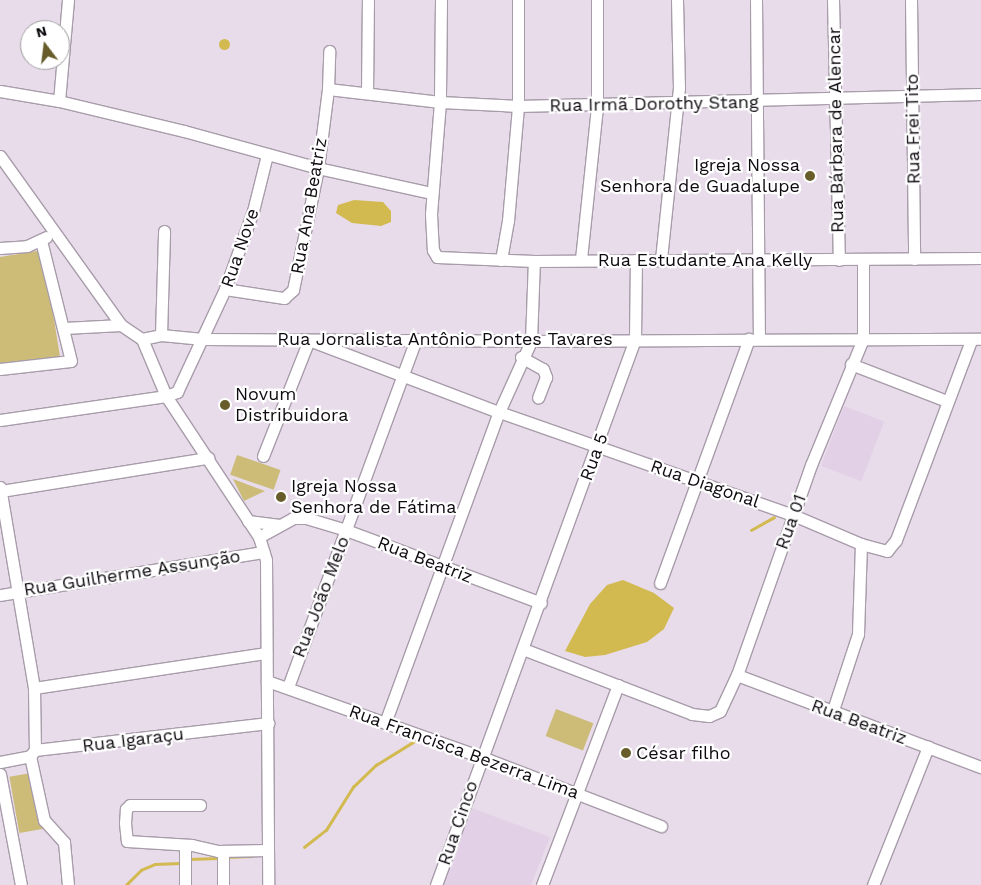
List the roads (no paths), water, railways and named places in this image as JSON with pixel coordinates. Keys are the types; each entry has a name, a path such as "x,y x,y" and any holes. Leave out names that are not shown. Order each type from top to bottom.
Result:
{"street":[{"path":"59,101 68,0"},
{"path":"366,94 368,0"},
{"path":"0,91 59,101 318,168 432,193 440,102 440,0"},
{"path":"501,260 508,221 518,106 518,0"},
{"path":"581,259 597,106 597,0"},
{"path":"661,259 677,104 677,0"},
{"path":"660,583 697,482 754,339 758,260 759,102 756,0"},
{"name":"Rua Bárbara de Alencar","path":"833,0 839,260"},
{"name":"Rua Frei Tito","path":"911,0 914,258"},
{"name":"Rua Ana Beatriz","path":"225,289 284,298 291,294 318,168 328,89 329,51"},
{"name":"Rua Irmã Dorothy Stang","path":"328,89 440,102 518,106 759,102 836,96 981,94"},
{"name":"Rua Nove","path":"166,396 177,392 204,339 225,289 253,211 267,155"},
{"path":"0,156 121,325 142,339 166,396 259,537 267,565 268,885"},
{"name":"Rua Estudante Ana Kelly","path":"432,193 433,250 440,258 534,261 581,259 863,260 981,258"},
{"path":"161,335 164,231"},
{"path":"0,248 28,246 54,232"},
{"path":"0,369 71,362 41,240"},
{"name":"Rua 5","path":"523,649 598,446 635,339 636,260"},
{"path":"863,260 863,339"},
{"path":"385,723 499,412 521,357 531,340 534,261"},
{"path":"64,328 121,325"},
{"name":"Rua Jornalista Antônio Pontes Tavares","path":"142,339 161,335 204,339 309,340 976,339"},
{"name":"Rua João Melo","path":"288,686 405,375 416,339"},
{"name":"Rua 01","path":"618,685 702,716 714,714 723,706 736,675 793,515 851,364 863,339"},
{"name":"Rua Diagonal","path":"309,340 499,412 793,515 882,551 894,544 947,401 976,339"},
{"path":"263,456 309,340"},
{"path":"521,357 543,369 546,377 538,398"},
{"path":"851,364 947,401"},
{"path":"0,420 166,396"},
{"path":"1,491 208,458"},
{"path":"0,487 34,688 32,753 44,820 64,842 68,885"},
{"name":"Rua Beatriz","path":"259,537 296,517 346,530 442,568 541,603"},
{"name":"Rua Beatriz","path":"248,521 280,525"},
{"path":"832,713 858,634 861,544"},
{"name":"Rua Guilherme Assunção","path":"0,595 264,552"},
{"path":"523,649 618,685 542,885"},
{"name":"Rua Cinco","path":"436,885 523,649"},
{"path":"34,688 266,653"},
{"name":"Rua Beatriz","path":"736,675 832,713 981,767"},
{"name":"Rua Francisca Bezerra Lima","path":"267,681 288,686 482,757 661,826"},
{"name":"Rua Igaraçu","path":"0,762 32,753 268,723"},
{"path":"873,885 928,747"},
{"path":"0,774 21,885"},
{"path":"200,805 133,804 127,807 127,842 185,845 223,851 268,850"},
{"path":"185,845 185,885"},
{"path":"223,851 223,885"}],"waterway":[{"path":"751,530 774,517"},
{"path":"304,847 326,830 353,787 376,765 418,739"},
{"path":"226,857 252,856"},
{"path":"189,859 218,858"},
{"path":"126,885 141,870 155,864 180,863"}],"place":[{"name":"Igreja Nossa Senhora de Guadalupe","path":"810,176"},
{"name":"Novum Distribuidora","path":"225,405"},
{"name":"Igreja Nossa Senhora de Fátima","path":"281,497"},
{"name":"César filho","path":"626,753"}]}
